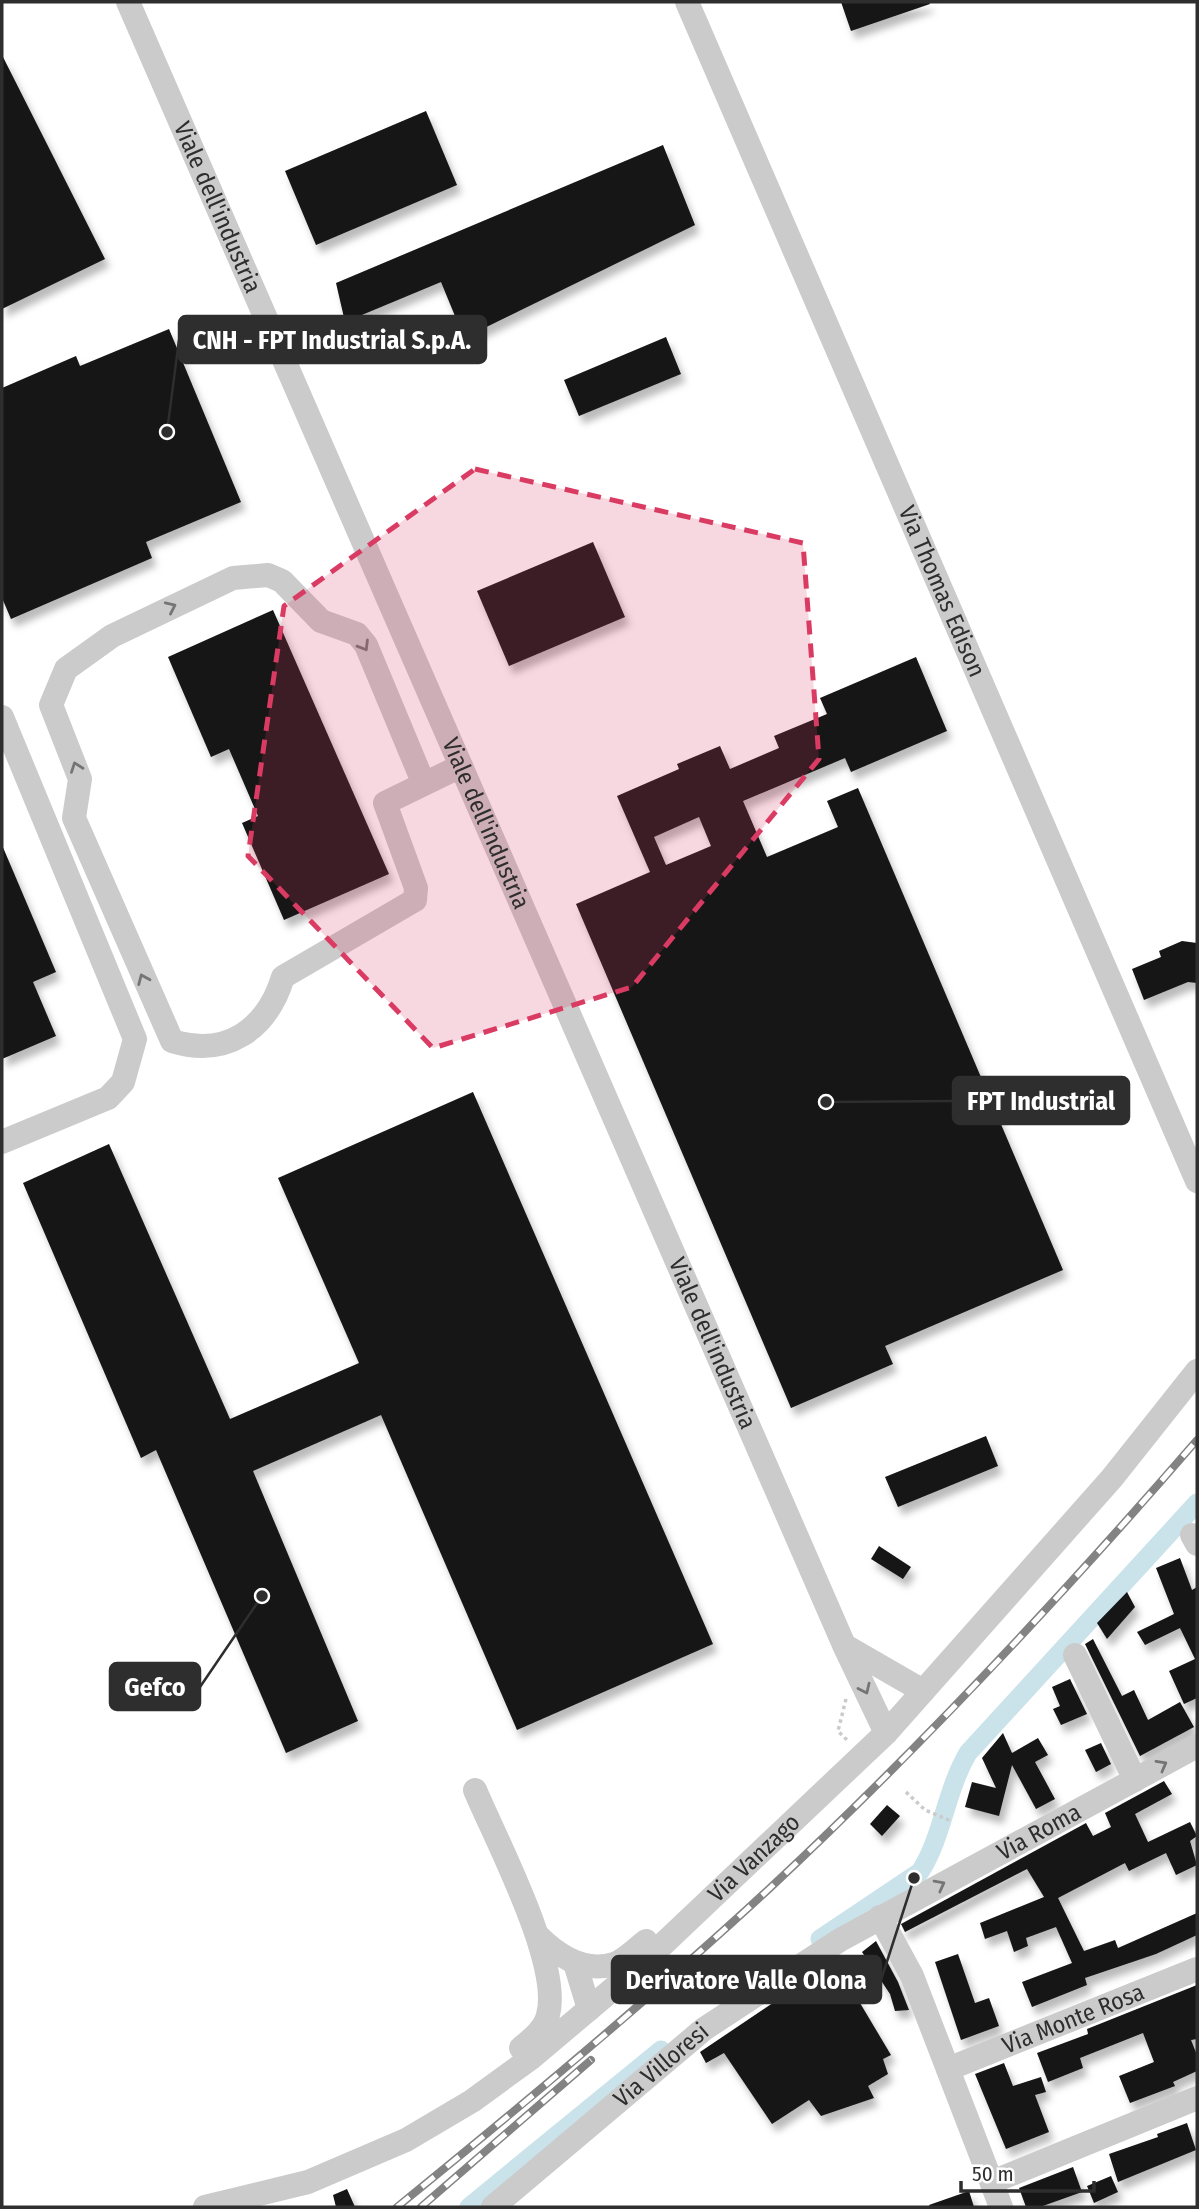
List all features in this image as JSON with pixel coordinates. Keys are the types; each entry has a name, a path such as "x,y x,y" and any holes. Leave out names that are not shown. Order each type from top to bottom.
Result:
{"street":[{"name":"Viale dell'industria","path":"128,2 844,1645 886,1733"},
{"name":"Via Thomas Edison","path":"687,2 1197,1181"},
{"path":"423,782 366,645 356,634 321,621 282,581 268,575 233,578 134,624 66,670 51,705 80,779 74,818 172,1041 194,1047 227,1042 262,1021 276,999 283,977 415,900 416,888 385,803 423,782 461,766"},
{"path":"2,717 135,1039 123,1082 108,1098 2,1142"},
{"name":"Via Vanzago","path":"205,2207 308,2182 406,2140 472,2101 531,2058 706,1905 886,1733 1112,1478 1197,1371"},
{"path":"844,1645 923,1691"},
{"path":"1075,1655 1135,1780"},
{"name":"Via Roma","path":"880,1917 1197,1746"},
{"path":"406,2140 465,2087 533,2039 548,2015 551,1981 538,1936 475,1790"},
{"path":"538,1936 552,1950 575,1963 592,1966 615,1964 660,1931 706,1905"},
{"path":"880,1917 912,1976 1002,2207"},
{"name":"Via Villoresi","path":"493,2207 704,2029 880,1917"},
{"path":"575,1963 589,2009"},
{"name":"Via Monte Rosa","path":"948,2068 1197,1969"},
{"path":"551,1981 589,2009"},
{"path":"992,2182 1197,2098"},
{"path":"246,2207 267,2192"}],"path":[{"path":"846,1700 838,1731 851,1743"},
{"path":"906,1792 936,1816 951,1821"}],"highlighted area":[{"path":"475,469 803,543 819,759 632,987 433,1048 248,856 284,606"}],"building":[{"path":"841,2 929,2 930,4 851,31"},
{"path":"2,55 105,259 2,309"},
{"path":"426,111 457,185 316,245 285,171"},
{"path":"663,145 695,225 464,338 441,282 345,322 336,283"},
{"path":"169,329 241,502 146,542 152,558 11,619 2,598 2,388 76,356 80,366"},
{"path":"666,337 681,374 579,416 564,380"},
{"path":"593,542 625,617 509,666 477,591"},
{"path":"273,610 389,874 284,920 242,823 258,816 229,749 211,757 168,657"},
{"path":"916,657 947,731 851,772 845,758 743,801 767,857 838,827 827,801 858,788 1063,1270 885,1346 893,1364 791,1408 576,904 650,872 617,796 679,769 677,764 720,746 730,769 779,748 774,736 827,714 820,698","holes":["699,817 711,846 666,865 654,837"]},
{"path":"2,845 56,972 33,982 56,1036 2,1059"},
{"path":"1182,941 1197,943 1197,983 1188,982 1144,1000 1132,969 1161,957 1159,951"},
{"path":"473,1092 713,1644 517,1730 381,1415 253,1471 358,1721 286,1753 156,1450 141,1458 23,1183 109,1144 230,1419 359,1363 278,1178"},
{"path":"986,1436 998,1466 898,1507 885,1477"},
{"path":"879,1546 911,1567 903,1579 871,1559"},
{"path":"1180,1558 1192,1590 1197,1587 1197,1698 1184,1704 1169,1671 1195,1659 1180,1628 1145,1645 1137,1632 1174,1614 1156,1568"},
{"path":"1127,1592 1135,1607 1107,1639 1097,1623"},
{"path":"1093,1639 1122,1696 1134,1690 1148,1720 1180,1702 1194,1727 1140,1756 1085,1644"},
{"path":"1070,1679 1087,1714 1061,1725 1053,1709 1060,1706 1052,1687"},
{"path":"1003,1733 1012,1753 1038,1738 1048,1755 1035,1762 1055,1799 1036,1809 1012,1765 999,1816 965,1807 972,1782 996,1788 982,1758"},
{"path":"1101,1743 1111,1764 1096,1772 1085,1750"},
{"path":"1164,1781 1172,1794 1135,1814 1148,1842 1190,1822 1197,1836 1190,1841 1197,1865 1176,1875 1166,1853 1129,1871 1125,1863 1058,1898 1084,1951 1115,1940 1118,1948 1197,1913 1197,1935 1156,1954 1085,1978 1087,1985 1032,2007 1022,1982 1072,1963 1056,1927 1026,1938 1028,1946 1014,1952 1007,1931 985,1939 980,1923 1044,1897 1027,1869 905,1932 901,1924 1086,1823 1093,1836 1111,1827 1105,1813"},
{"path":"887,1805 900,1816 882,1836 870,1824"},
{"path":"876,1941 898,1982 909,2010 895,2011 890,1994 862,1952"},
{"path":"958,1954 975,2003 989,1998 999,2026 961,2040 935,1962"},
{"path":"835,1961 891,2055 883,2059 888,2074 868,2086 874,2098 821,2116 809,2100 772,2124 724,2053 706,2063 700,2052"},
{"path":"1197,1985 1197,2039 1191,2040 1197,2055 1197,2071 1173,2082 1175,2086 1130,2103 1119,2076 1154,2062 1143,2033 1080,2058 1083,2068 1048,2082 1037,2053 1088,2034 1087,2029"},
{"path":"1004,2063 1013,2086 1041,2077 1046,2092 1035,2095 1049,2132 1006,2149 975,2074"},
{"path":"1187,2123 1196,2150 1118,2182 1109,2154 1158,2137 1157,2134"},
{"path":"1073,2167 1082,2192 1040,2207 1026,2207 1019,2188"},
{"path":"1111,2176 1118,2192 1094,2203 1087,2186"},
{"path":"347,2189 355,2207 336,2207 333,2195"},
{"path":"969,2191 974,2207 929,2205"}],"waterway":[{"path":"820,1939 920,1872 928,1858 954,1782 968,1753 1197,1503"},
{"path":"469,2207 661,2050"}],"railway":[{"path":"397,2207 633,2011 826,1835 990,1670 1197,1440"},
{"path":"421,2207 591,2060"}],"place":[{"name":"CNH - FPT Industrial S.p.A.","path":"167,432"},
{"name":"FPT Industrial","path":"826,1102"},
{"name":"Gefco","path":"262,1596"},
{"name":"Derivatore Valle Olona","path":"914,1878"}]}
